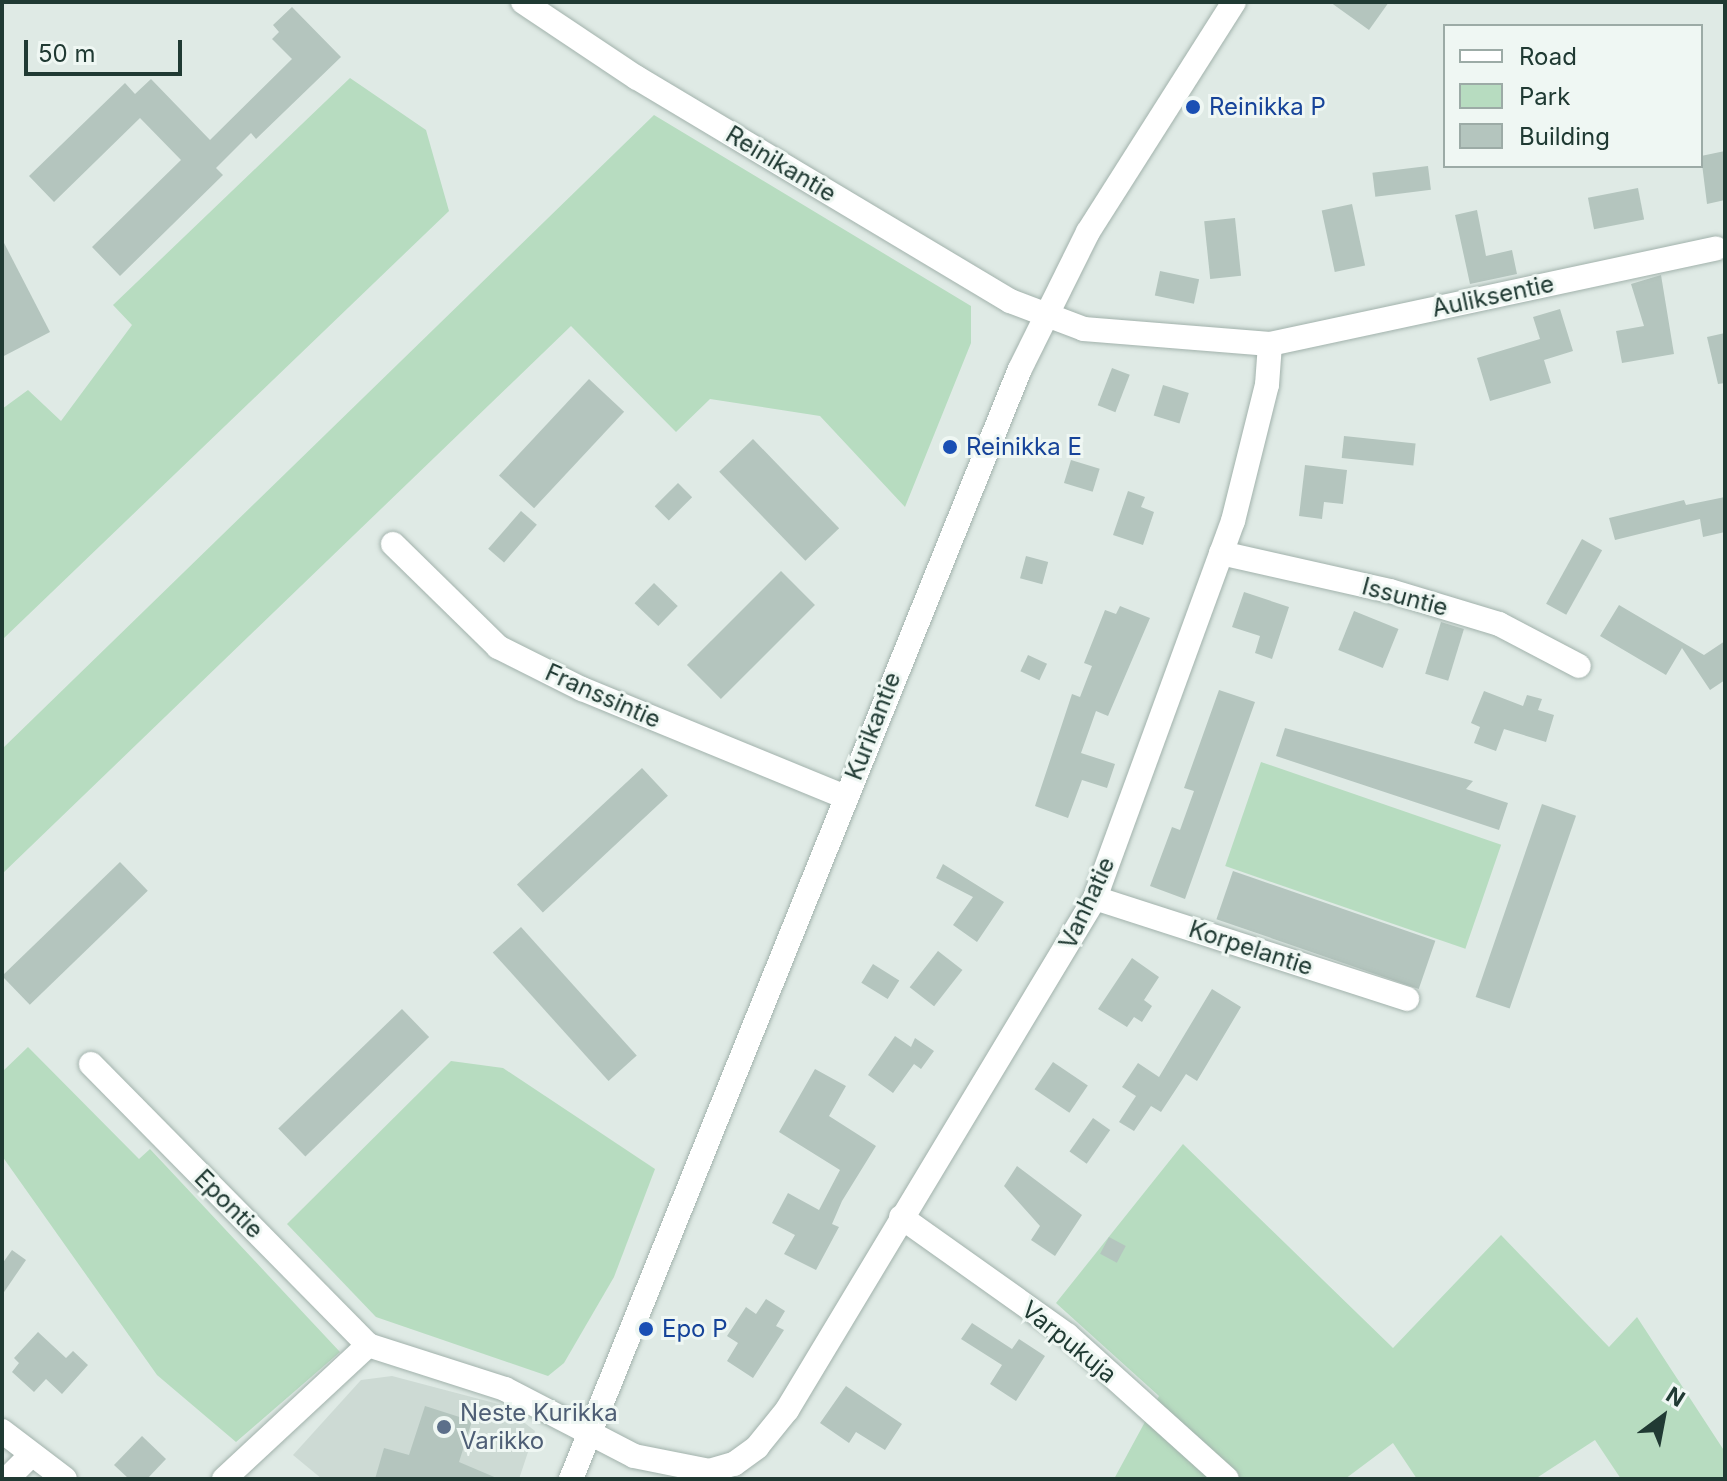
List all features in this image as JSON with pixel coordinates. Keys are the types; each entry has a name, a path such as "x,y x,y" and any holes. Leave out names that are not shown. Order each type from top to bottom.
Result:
{"street":[{"name":"Reinikantie","path":"523,2 637,78 1044,317"},
{"name":"Kurikantie","path":"571,1479 845,797 1044,317 1095,220 1234,2"},
{"name":"Auliksentie","path":"1270,344 1716,248"},
{"path":"1044,317 1084,329 1270,344"},
{"name":"Vanhatie","path":"368,1345 505,1389 634,1456 675,1466 709,1471 734,1464 787,1410 1095,898 1221,553 1251,457 1270,344"},
{"name":"Franssintie","path":"393,544 498,647 582,689 845,797"},
{"name":"Issuntie","path":"1221,553 1390,591 1499,624 1579,666"},
{"name":"Korpelantie","path":"1095,898 1407,999"},
{"name":"Epontie","path":"91,1064 368,1345"},
{"name":"Varpukuja","path":"901,1217 1067,1335 1227,1479"},
{"path":"224,1479 368,1345"},
{"path":"2,1431 65,1479"},
{"path":"7,1479 32,1454"}],"shaded area":[{"path":"392,1376 502,1405 535,1431 519,1479 322,1479 293,1455 361,1380"}],"green space":[{"path":"350,78 426,130 449,211 2,640 2,409 28,390 61,421 132,325 113,305"},
{"path":"654,115 971,306 971,343 905,507 820,416 710,399 676,432 571,326 2,874 2,749"},
{"path":"1261,762 1501,845 1465,949 1225,866"},
{"path":"28,1047 139,1159 150,1149 340,1352 236,1442 157,1375 2,1156 2,1072"},
{"path":"451,1061 503,1068 655,1169 614,1277 564,1363 548,1376 376,1317 287,1224"},
{"path":"1183,1144 1393,1348 1501,1235 1609,1347 1637,1317 1725,1452 1725,1479 1621,1479 1595,1440 1535,1479 1417,1479 1393,1443 1345,1479 1114,1479 1159,1396 1056,1303"}],"building":[{"path":"1330,2 1389,2 1369,30"},
{"path":"292,7 341,57 256,139 251,133 216,168 223,175 120,276 92,247 181,160 140,118 54,202 29,176 125,83 135,94 151,79 210,140 292,59 272,39 279,32 273,25"},
{"path":"1725,151 1725,200 1707,204 1703,156"},
{"path":"1428,166 1431,190 1375,197 1372,173"},
{"path":"1638,188 1644,219 1594,229 1588,198"},
{"path":"1352,204 1365,266 1335,272 1322,210"},
{"path":"1477,210 1486,256 1512,250 1517,274 1470,284 1455,215"},
{"path":"1235,218 1241,276 1210,279 1204,221"},
{"path":"2,239 50,332 2,357"},
{"path":"1160,271 1199,279 1194,304 1155,295"},
{"path":"1661,275 1674,354 1622,363 1616,331 1644,326 1631,284"},
{"path":"1560,309 1573,351 1544,360 1551,383 1490,401 1477,358 1540,339 1533,317"},
{"path":"1725,333 1725,383 1718,384 1707,337"},
{"path":"1112,368 1130,375 1115,412 1098,405"},
{"path":"589,379 624,412 534,508 499,476"},
{"path":"1163,385 1189,393 1179,423 1154,416"},
{"path":"1344,436 1416,444 1413,465 1342,458"},
{"path":"753,439 839,528 805,561 719,472"},
{"path":"1071,460 1100,469 1093,492 1064,483"},
{"path":"1305,465 1347,470 1343,504 1324,502 1322,519 1299,516"},
{"path":"678,483 692,497 669,520 655,506"},
{"path":"1128,491 1145,497 1141,507 1154,512 1143,545 1113,535"},
{"path":"1725,497 1725,532 1703,537 1700,519 1615,540 1609,518 1684,500 1686,505"},
{"path":"521,511 537,525 504,563 488,549"},
{"path":"1582,539 1602,550 1566,615 1546,604"},
{"path":"1026,556 1048,562 1042,584 1020,578"},
{"path":"781,571 815,605 721,699 687,665"},
{"path":"654,583 678,606 658,626 635,603"},
{"path":"1244,592 1289,607 1272,659 1255,653 1260,636 1232,627"},
{"path":"1619,605 1704,655 1725,641 1725,680 1710,690 1682,648 1666,675 1600,636"},
{"path":"1120,606 1150,618 1108,716 1096,711 1081,753 1115,764 1107,788 1082,780 1068,818 1035,806 1072,694 1080,697 1092,666 1084,663 1105,610 1116,614"},
{"path":"1354,611 1399,629 1383,668 1338,650"},
{"path":"1441,622 1464,629 1448,681 1425,674"},
{"path":"1028,655 1047,664 1039,680 1020,671"},
{"path":"1219,690 1255,702 1185,899 1150,886 1172,827 1180,830 1194,791 1184,788"},
{"path":"1484,691 1523,706 1527,695 1542,699 1538,710 1554,715 1546,742 1504,729 1496,751 1474,743 1480,727 1471,723"},
{"path":"1285,728 1473,781 1466,789 1508,803 1499,830 1276,756"},
{"path":"642,768 668,796 543,912 517,885"},
{"path":"1542,804 1576,816 1510,1009 1476,997"},
{"path":"120,862 148,891 30,1005 2,976"},
{"path":"943,864 1004,902 977,942 953,925 973,897 936,878"},
{"path":"1233,871 1435,941 1419,989 1216,919"},
{"path":"521,927 637,1056 609,1081 493,952"},
{"path":"938,951 962,970 934,1006 910,987"},
{"path":"1132,958 1159,977 1144,1000 1152,1006 1142,1022 1134,1017 1127,1027 1098,1009"},
{"path":"873,964 899,980 888,999 861,983"},
{"path":"1212,989 1241,1007 1197,1081 1186,1074 1161,1112 1151,1106 1134,1131 1119,1122 1136,1096 1122,1087 1138,1063 1159,1077"},
{"path":"402,1009 429,1037 305,1157 278,1128"},
{"path":"895,1036 911,1047 915,1038 934,1051 921,1069 914,1064 893,1093 868,1075"},
{"path":"1053,1062 1088,1085 1069,1113 1035,1089"},
{"path":"815,1069 846,1086 829,1116 876,1146 842,1201 832,1224 839,1227 816,1270 784,1254 795,1235 772,1223 788,1193 819,1210 840,1170 779,1132"},
{"path":"1093,1118 1110,1130 1087,1164 1069,1152"},
{"path":"1017,1166 1082,1215 1055,1256 1031,1240 1040,1226 1004,1186"},
{"path":"1109,1237 1126,1246 1117,1263 1100,1254"},
{"path":"12,1250 26,1260 2,1295 2,1264"},
{"path":"766,1299 785,1311 776,1326 784,1330 753,1378 727,1361 738,1343 727,1336 746,1307 756,1314"},
{"path":"972,1323 1012,1349 1019,1339 1045,1356 1016,1401 990,1384 1002,1365 961,1339"},
{"path":"38,1332 66,1358 73,1351 88,1365 62,1394 46,1379 34,1392 12,1372 19,1363 14,1358"},
{"path":"846,1386 902,1424 885,1450 856,1432 849,1443 820,1423"},
{"path":"425,1406 472,1421 459,1462 499,1479 375,1479 384,1448 409,1455"},
{"path":"142,1436 166,1459 147,1479 129,1479 114,1465"}],"place":[{"name":"Reinikka P","path":"1193,107"},
{"name":"Reinikka E","path":"950,447"},
{"name":"Epo P","path":"646,1329"},
{"name":"Neste Kurikka Varikko","path":"444,1427"}]}
